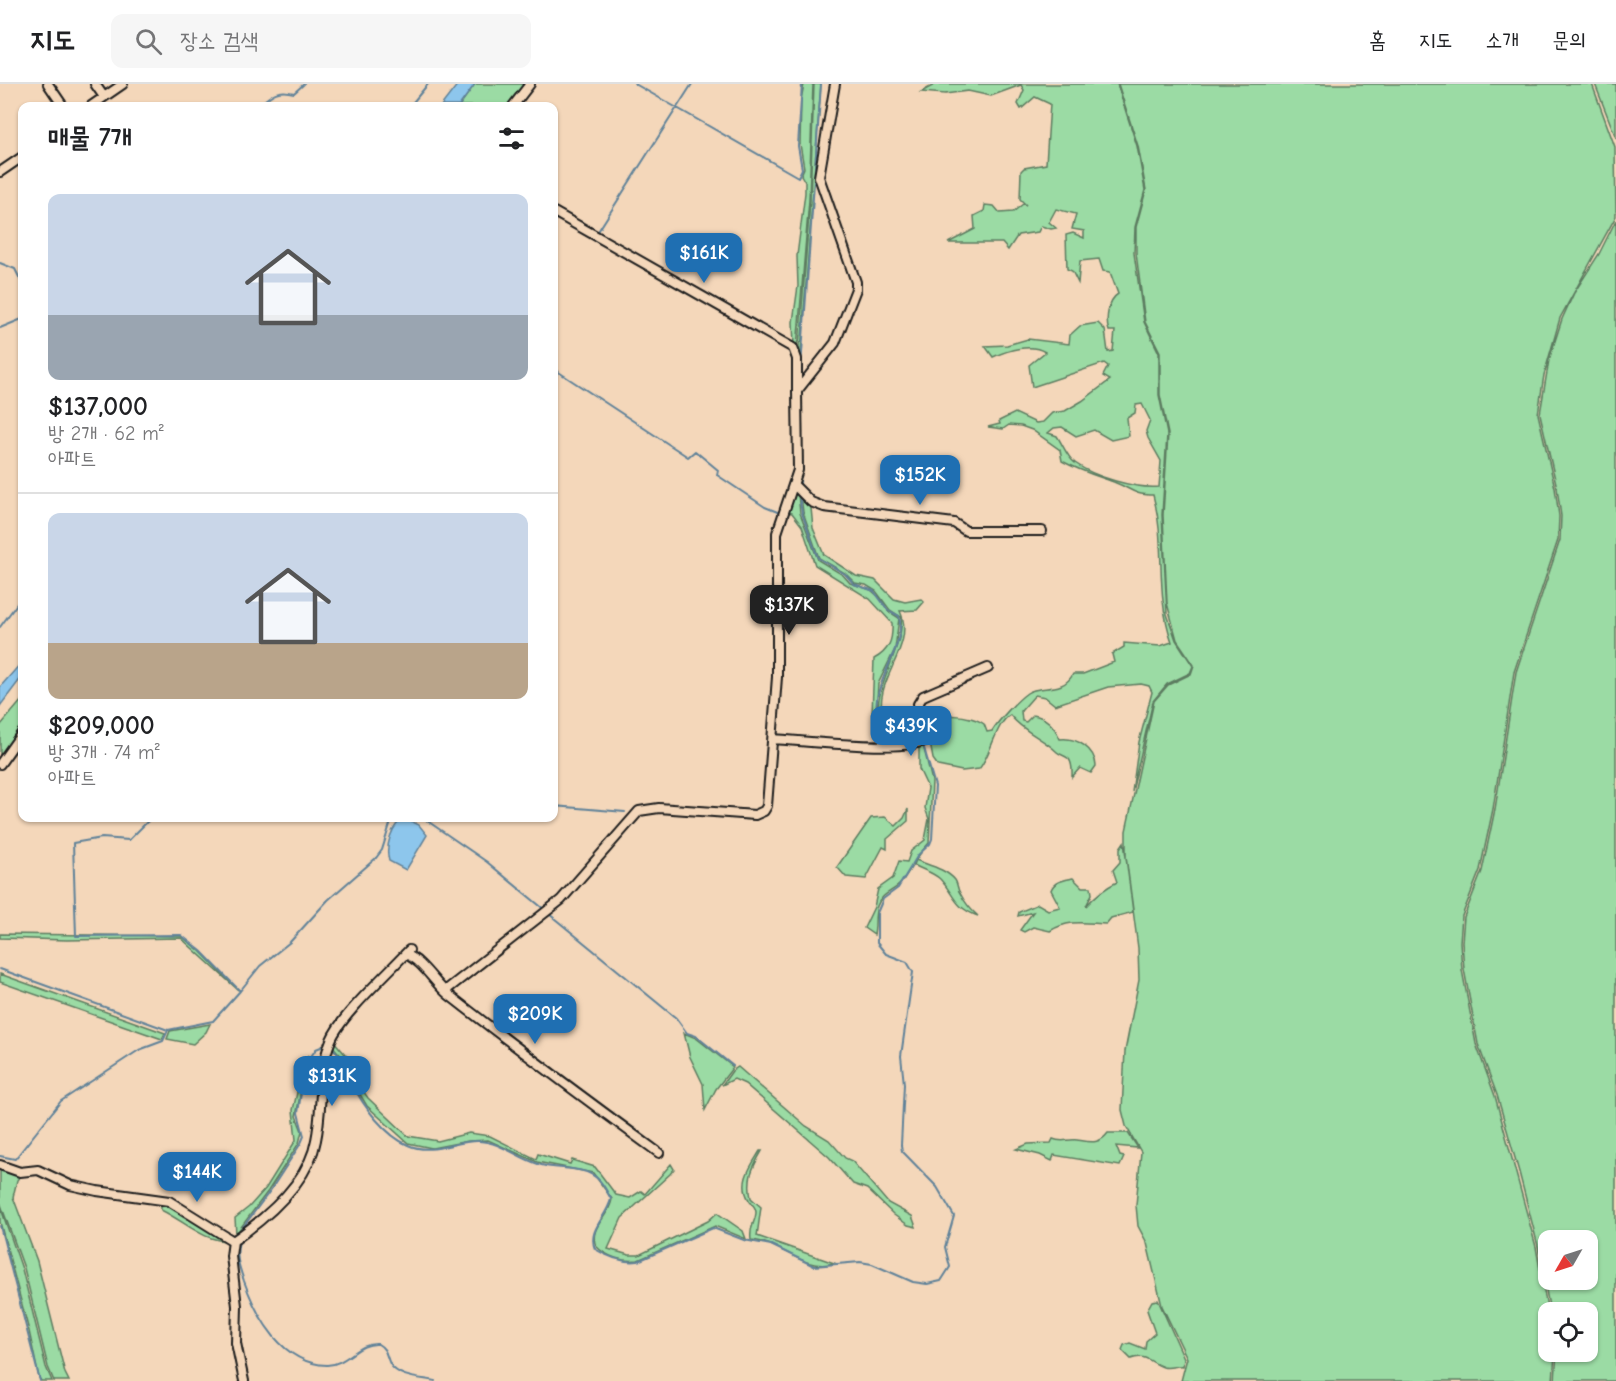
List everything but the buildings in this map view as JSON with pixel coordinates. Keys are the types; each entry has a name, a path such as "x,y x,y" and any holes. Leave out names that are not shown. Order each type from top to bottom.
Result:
{"street":[{"path":"48,84 60,102"},
{"path":"95,84 104,97"},
{"path":"97,102 123,84"},
{"path":"516,102 530,84"},
{"path":"797,391 835,342 856,289 856,282 819,177 835,84"},
{"path":"0,172 18,160"},
{"path":"445,991 561,900 639,811 659,808 756,815 764,811 768,799 777,677 777,533 798,470 797,359 793,348 558,214"},
{"path":"794,485 811,502 824,507 954,523 966,531 1042,531"},
{"path":"773,739 890,745 921,743 928,739 918,704 922,696 988,668"},
{"path":"0,764 18,739"},
{"path":"244,1381 236,1343 237,1305 231,1256 233,1241 274,1210 300,1175 316,1141 330,1042 337,1029 407,952 445,991 585,1101 659,1153"},
{"path":"0,1165 20,1172 38,1170 70,1185 97,1191 169,1201 233,1241"}],"green space":[{"path":"475,84 527,84 513,102 462,102"},
{"path":"804,84 813,84 809,200 797,348 794,346 793,322 798,286 797,256 805,193 805,182 801,175 804,168 800,144 801,100"},
{"path":"814,84 821,84 799,379 798,359 810,201"},
{"path":"936,84 1117,84 1137,146 1145,190 1135,227 1134,253 1144,322 1159,353 1159,395 1167,434 1162,515 1167,614 1176,640 1193,666 1190,673 1167,684 1153,701 1132,792 1139,742 1152,692 1149,686 1141,684 1108,687 1055,705 1045,697 1035,695 1021,711 1022,721 1026,722 1033,715 1042,718 1053,727 1060,739 1079,742 1089,749 1096,766 1091,773 1080,768 1072,777 1072,765 1069,759 1027,731 1010,715 1001,725 979,769 962,771 938,766 933,759 927,726 938,718 963,716 984,724 987,732 992,731 1027,693 1063,684 1073,674 1083,674 1114,662 1112,654 1124,647 1124,643 1160,646 1172,642 1163,604 1159,532 1153,495 1137,493 1062,461 1060,450 1032,430 1009,425 1003,429 988,427 1000,424 999,421 1015,413 1036,423 1043,422 1052,413 1065,411 1082,401 1110,380 1103,376 1108,366 1104,363 1032,387 1029,365 1045,352 1026,348 993,357 985,346 1007,345 1028,339 1069,344 1070,335 1080,326 1098,323 1105,330 1108,352 1113,351 1115,331 1109,331 1107,316 1112,301 1118,294 1110,272 1103,271 1099,259 1080,261 1078,283 1072,271 1067,269 1066,235 1073,233 1084,238 1084,231 1072,229 1076,214 1056,209 1049,222 1056,228 1041,226 1038,232 1018,235 1008,250 1002,243 948,243 975,229 974,216 984,211 985,205 994,206 1000,213 1013,212 1023,204 1026,205 1020,199 1021,171 1024,168 1046,164 1050,104 1035,97 1021,109 1018,104 1024,90 1021,85 991,96 968,91 945,94 921,92","holes":["1142,404 1150,420 1146,431 1161,461 1159,487 1127,484 1093,473 1075,463 1057,436 1048,433 1054,428 1062,427 1076,436 1094,430 1111,440 1129,436 1127,418 1135,413 1136,405"]},
{"path":"1118,84 1592,84 1615,147 1616,216 1560,318 1544,375 1538,414 1555,488 1559,516 1558,540 1514,672 1493,809 1480,870 1462,916 1460,942 1462,970 1476,1044 1495,1096 1536,1247 1538,1290 1544,1290 1546,1302 1538,1302 1538,1362 1554,1362 1553,1381 1181,1381 1187,1358 1162,1306 1147,1243 1138,1226 1136,1205 1141,1152 1126,1126 1122,1110 1125,1051 1139,980 1138,948 1126,856 1126,831 1154,701 1168,685 1191,674 1194,665 1177,640 1167,603 1163,515 1168,434 1160,395 1160,352 1145,322 1136,253 1136,227 1146,190 1138,146"},
{"path":"1595,84 1616,84 1616,138"},
{"path":"1616,220 1616,1381 1555,1381 1556,1362 1598,1362 1598,1302 1548,1302 1546,1290 1598,1290 1598,1230 1538,1230 1538,1246 1497,1095 1478,1044 1464,969 1462,942 1464,917 1482,871 1495,809 1516,672 1560,540 1561,516 1557,488 1540,414 1549,360 1562,319 1574,293 1599,254"},
{"path":"794,491 798,494 800,513 818,560 843,575 850,583 871,590 880,598 888,611 899,618 895,649 878,684 876,715 886,724 908,726 921,738 917,742 906,734 881,725 872,715 874,659 889,644 892,623 870,599 815,565 802,526 792,513 785,512"},
{"path":"801,495 811,508 813,528 824,555 856,576 875,580 894,599 905,602 921,599 924,602 917,610 900,611 904,624 903,638 883,690 881,703 883,717 907,722 914,728 904,723 884,721 879,713 878,702 897,644 901,617 890,610 876,591 866,585 855,583 845,573 819,558 803,512"},
{"path":"18,705 18,735 0,760 0,726"},
{"path":"923,745 932,781 929,843 901,883 879,902 874,935 864,928 874,907 878,889 893,878 899,861 907,862 911,851 925,840 929,819 925,808 928,788 919,769 919,746"},
{"path":"908,809 908,821 887,839 887,849 883,847 866,879 846,877 837,867 871,818 885,817 896,826 904,818"},
{"path":"1124,842 1133,912 1111,918 1106,924 1077,923 1057,927 1050,931 1033,927 1024,932 1020,930 1033,912 1018,916 1019,912 1038,904 1048,910 1060,907 1051,890 1063,880 1073,878 1082,887 1091,887 1092,894 1086,906 1101,892 1117,882 1113,870 1120,862 1120,848"},
{"path":"916,860 951,876 970,908 978,916 959,905 937,877 914,865"},
{"path":"0,934 181,936 200,951 238,990 181,938 67,940 0,938"},
{"path":"0,974 165,1033 162,1039 0,982"},
{"path":"210,1024 206,1032 193,1044 167,1039 170,1031"},
{"path":"684,1033 696,1038 733,1067 716,1089 705,1110 703,1084 690,1057"},
{"path":"333,1040 350,1060 361,1088 368,1098 408,1136 438,1141 469,1133 490,1136 536,1159 538,1154 570,1164 572,1160 595,1167 616,1195 630,1198 641,1191 645,1194 671,1164 674,1169 670,1174 622,1218 608,1249 629,1255 639,1255 708,1221 717,1213 743,1231 746,1239 715,1226 638,1260 610,1256 596,1246 594,1239 612,1199 593,1173 537,1162 488,1140 468,1141 432,1148 408,1143 367,1106 355,1086 348,1064 331,1044"},
{"path":"308,1055 296,1116 302,1131 299,1143 268,1191 236,1234 235,1218 249,1207 266,1188 296,1140 293,1110 304,1062"},
{"path":"738,1067 806,1126 829,1140 845,1158 852,1161 888,1203 912,1216 916,1227 908,1225 894,1215 867,1189 853,1184 829,1157 745,1084 734,1079 722,1085 732,1071"},
{"path":"1108,1133 1128,1133 1138,1148 1116,1146 1120,1156 1124,1157 1120,1166 1054,1155 1052,1161 1040,1155 1016,1149 1028,1144 1051,1143 1053,1139 1094,1142"},
{"path":"762,1151 750,1179 751,1198 761,1207 757,1236 834,1263 823,1265 812,1263 773,1246 751,1240 756,1211 746,1193 745,1181"},
{"path":"0,1167 22,1174 17,1180 13,1197 37,1261 65,1373 69,1381 54,1381 48,1367 24,1268 0,1202"},
{"path":"161,1200 231,1241 203,1235 161,1210"},
{"path":"0,1206 22,1269 46,1367 52,1381 41,1381 39,1378 0,1222"},
{"path":"1158,1300 1184,1358 1183,1366 1166,1367 1140,1357 1131,1359 1122,1350 1124,1345 1130,1343 1145,1349 1146,1341 1155,1333 1147,1310 1152,1301"}],"water":[{"path":"458,84 475,84 462,102 444,102"},
{"path":"18,667 18,682 0,706 0,687"},
{"path":"399,822 413,822 419,825 427,835 406,870 389,861 390,836"}],"waterway":[{"path":"263,102 279,92 294,93 304,84"},
{"path":"413,102 428,84"},
{"path":"635,84 798,177 802,169 798,146 802,84"},
{"path":"597,233 692,84"},
{"path":"801,367 821,84"},
{"path":"0,263 15,269 18,275"},
{"path":"0,328 18,321"},
{"path":"558,372 688,457 695,451 718,470 717,475 765,507 780,513"},
{"path":"800,484 801,451"},
{"path":"799,496 802,513 818,558 845,574 854,584 874,591 888,610 899,616 900,629 897,643 881,685 877,699 877,711 882,721 908,725 922,737"},
{"path":"0,627 18,602"},
{"path":"331,1046 342,1060 357,1093 369,1111 392,1135 408,1145 426,1149 470,1141 487,1142 538,1164 579,1170 595,1176 611,1199 595,1230 593,1242 595,1249 610,1257 638,1261 713,1228 744,1240 771,1245 814,1266 860,1262 872,1264 913,1282 927,1284 941,1281 950,1267 945,1247 954,1216 937,1187 902,1151 901,1145 904,1084 901,1056 913,972 907,962 886,954 877,943 877,913 883,899 898,888 918,855 932,839 935,786 924,748"},
{"path":"558,806 625,812"},
{"path":"147,822 129,840 102,838 73,843 76,936 181,935 201,951 240,991 260,966 290,942 328,900 376,858 382,850 391,822"},
{"path":"429,822 487,862 545,910"},
{"path":"549,914 676,1018 687,1033 696,1036 733,1066"},
{"path":"0,969 168,1030 213,1021 240,991"},
{"path":"0,1156 15,1159 61,1101 139,1050 163,1041 168,1030"},
{"path":"240,1231 270,1191 301,1143 304,1136 298,1113 308,1061 316,1049 326,1045"},
{"path":"0,1226 40,1381"},
{"path":"239,1241 237,1252 239,1266 249,1295 274,1336 297,1357 311,1363 334,1364 364,1346 378,1344 385,1350 390,1364 398,1372 410,1377 435,1381"}]}
